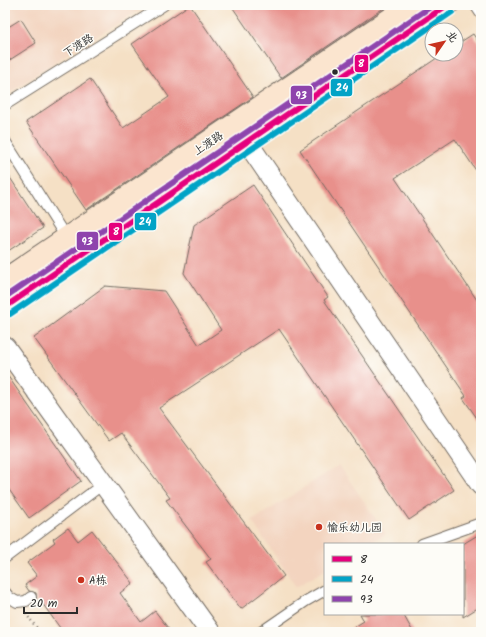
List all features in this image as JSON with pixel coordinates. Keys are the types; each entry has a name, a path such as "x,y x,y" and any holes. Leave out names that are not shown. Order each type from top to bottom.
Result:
{"main road":[{"name":"上渡路","path":"5,280 411,5"},
{"name":"上渡路","path":"5,307 447,5"}],"street":[{"path":"247,142 481,485"},
{"path":"5,347 210,632"}],"lane":[{"name":"下渡路","path":"5,105 164,5"},
{"path":"475,5 481,14"},
{"path":"5,140 67,239"},
{"path":"5,558 103,484"},
{"path":"425,543 481,523"},
{"path":"261,632 324,591"},
{"path":"5,592 9,597 17,602 26,601 31,597"}],"path":[{"path":"17,602 40,632"}],"shaded area":[{"path":"5,5 149,5 70,52 5,96"},
{"name":"愉乐幼儿园","path":"339,465 386,534 370,543 324,543 324,571 296,587 252,521"}],"building":[{"path":"189,5 253,97 86,210 26,122 90,79 123,128 169,97 132,44"},
{"path":"231,5 388,5 281,78"},
{"path":"21,19 36,43 5,63 5,29"},
{"path":"473,34 481,46 481,178 455,139 395,178 481,306 481,424 463,398 466,396 300,150 431,62 464,62 464,40"},
{"path":"5,170 43,228 5,253"},
{"path":"253,185 328,297 324,300 454,490 409,520 279,329 159,408 284,576 241,609 206,562 211,559 166,500 170,498 121,433 109,441 34,338 105,286 164,291 199,345 221,330 184,273 194,225"},
{"path":"5,372 81,481 29,518 5,484"},
{"name":"A栋","path":"68,528 78,541 92,530 133,583 120,593 141,622 155,611 171,632 63,632 42,603 40,605 36,600 36,593 29,591 25,585 37,576 27,563 55,542 53,539"},
{"path":"481,533 481,606 463,617 464,615 464,543"},
{"path":"361,615 404,615 413,632 346,632 364,621"}],"transit line":[{"name":"93","path":"5,297 433,5"},
{"name":"8","path":"5,307 447,5"},
{"name":"24","path":"10,314 452,12"}],"place":[{"name":"愉乐幼儿园","path":"319,527"},
{"name":"A栋","path":"81,580"}]}
